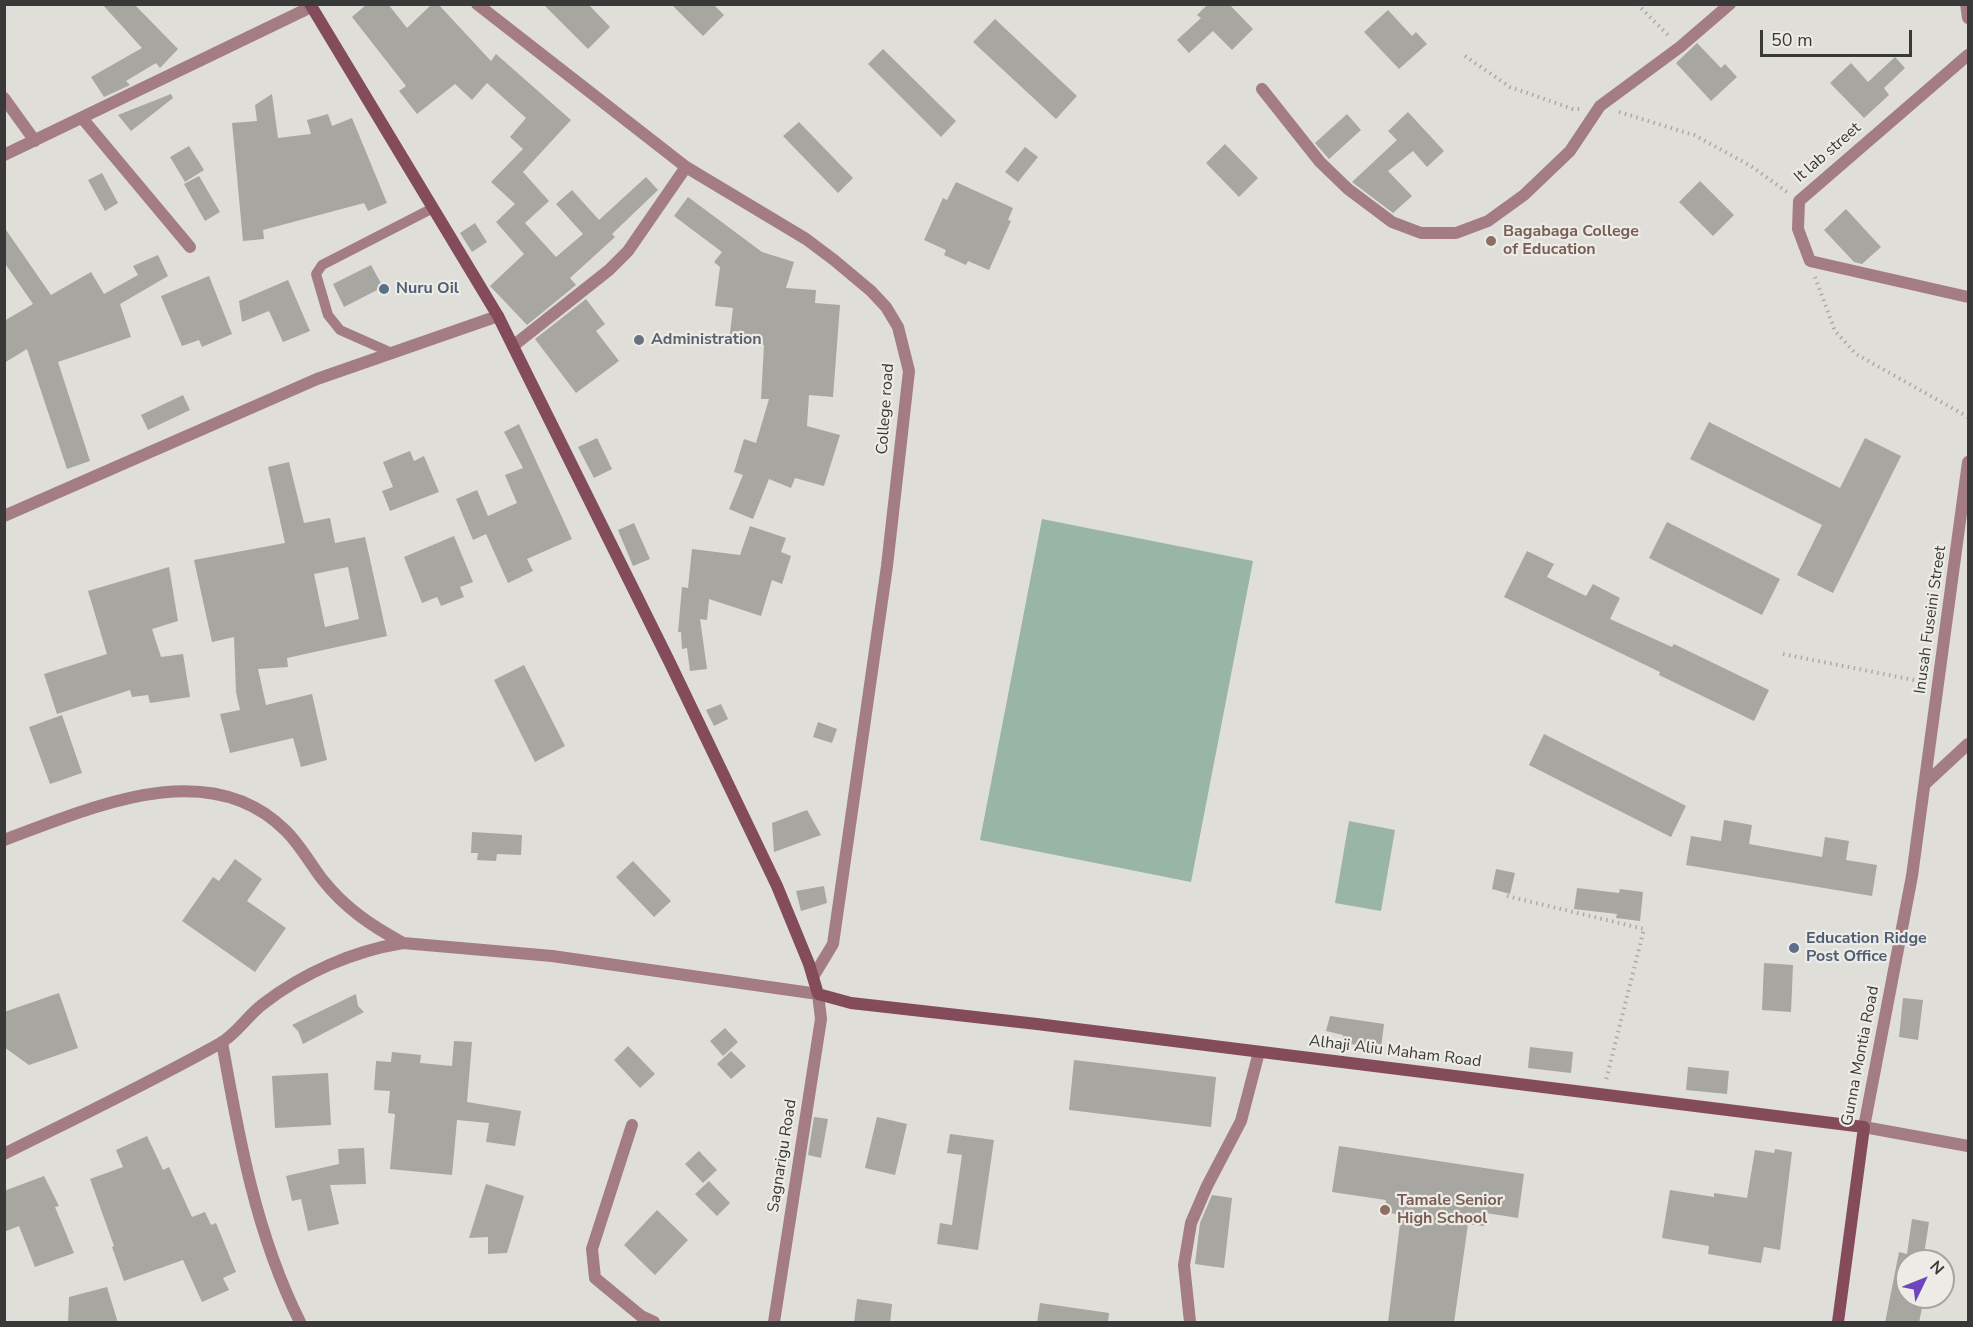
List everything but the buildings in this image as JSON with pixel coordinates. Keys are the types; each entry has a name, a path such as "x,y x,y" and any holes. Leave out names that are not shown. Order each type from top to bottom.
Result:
{"street":[{"name":"College road","path":"477,4 686,167 806,239 850,273 886,307 898,327 909,371 886,566 837,915 830,953 813,977"},
{"path":"1262,89 1320,162 1348,189 1392,222 1421,233 1456,233 1488,221 1524,195 1570,151 1600,106 1680,47 1730,4"},
{"path":"1966,4 1968,18"},
{"path":"4,155 312,5 498,316 513,345 777,886 818,994 552,956 403,942 370,926 350,911 287,832 272,819 255,807 211,791 185,789 157,792 67,816 4,840"},
{"name":"It lab street","path":"1810,261 1798,229 1799,201 1968,55"},
{"path":"4,98 35,141"},
{"path":"82,118 190,248"},
{"path":"513,345 609,270 628,251 686,167"},
{"path":"1810,261 1968,297"},
{"path":"4,516 317,379 498,316"},
{"name":"Inusah Fuseini Street","path":"1926,783 1968,462"},
{"path":"1926,783 1968,744"},
{"name":"Gunna Montia Road","path":"1838,1323 1864,1127 1912,876 1926,783"},
{"path":"4,1154 222,1042 261,1005 293,984 342,960 403,942"},
{"name":"Alhaji Aliu Maham Road","path":"818,994 851,1003 1864,1127 1968,1146"},
{"name":"Sagnarigu Road","path":"774,1323 821,1019 818,994"},
{"path":"222,1042 238,1137 254,1204 267,1247 300,1323"},
{"path":"1190,1323 1184,1265 1191,1223 1207,1186 1242,1122 1259,1052"},
{"path":"632,1125 592,1249 595,1278 641,1316 654,1323"}],"lane":[{"path":"393,353 340,330 328,315 316,274 322,265 433,208"}],"path":[{"path":"1637,4 1680,47"},
{"path":"1465,56 1510,87 1573,109 1600,106 1694,135 1751,166 1799,201"},
{"path":"1810,261 1835,331 1856,354 1968,417"},
{"path":"1784,654 1939,685"},
{"path":"1507,896 1644,929 1603,1095"}],"green space":[{"path":"1042,519 1253,561 1191,882 980,840"},
{"path":"1349,821 1395,830 1381,911 1335,903"}],"place":[{"name":"Bagabaga College of Education","path":"1491,241"},
{"name":"Nuru Oil","path":"384,289"},
{"name":"Administration","path":"639,340"},
{"name":"Education Ridge Post Office","path":"1794,948"},
{"name":"Tamale Senior High School","path":"1385,1210"}]}
